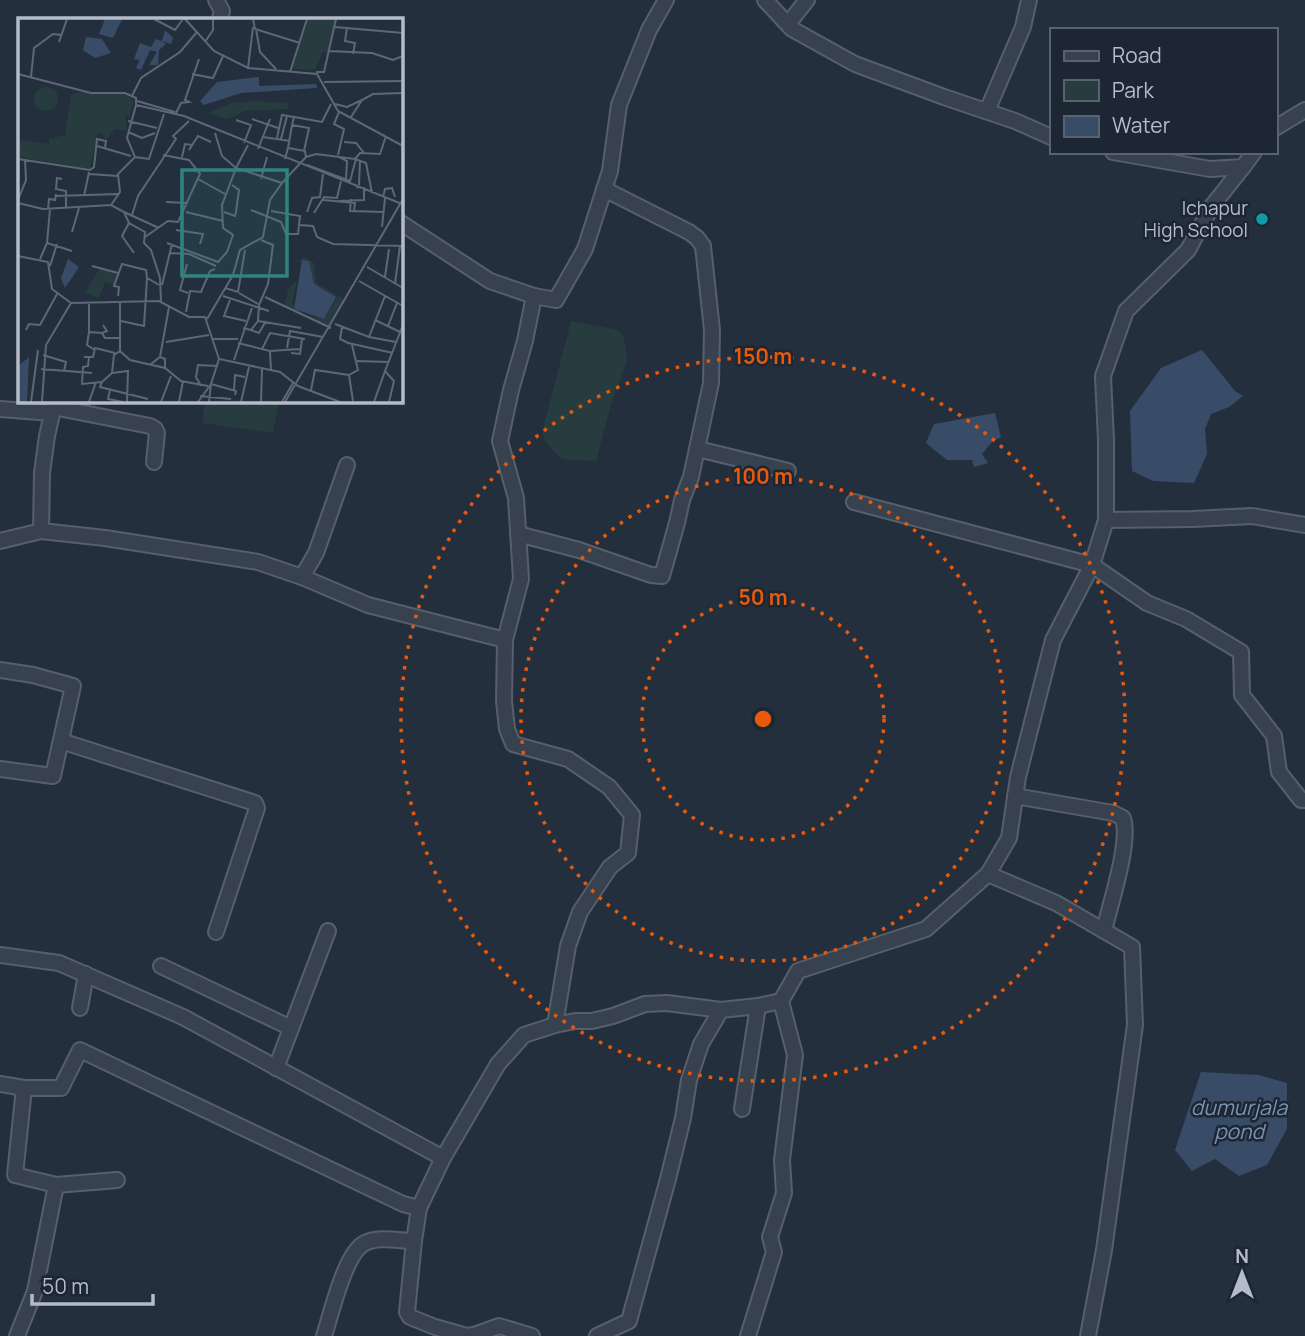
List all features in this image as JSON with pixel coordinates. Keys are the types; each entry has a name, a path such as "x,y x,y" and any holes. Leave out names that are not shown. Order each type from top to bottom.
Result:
{"street":[{"path":"216,0 222,11 220,18"},
{"path":"402,224 490,281 534,296 556,300 585,249 610,171 619,105 649,30 666,0"},
{"path":"765,0 792,29 855,64 1015,121 1050,137"},
{"path":"788,24 807,0"},
{"path":"987,111 1023,27 1029,0"},
{"path":"1277,127 1305,110"},
{"path":"1124,154 1210,169 1243,167"},
{"path":"748,1336 774,1252 769,1237 784,1194 782,1160 795,1055 781,1002 798,971 926,929 988,874 1009,838 1015,796 1053,640 1092,565 1105,520 1106,440 1103,376 1126,311 1188,250 1212,206 1253,154"},
{"path":"518,534 579,550 651,575 662,576 698,449 711,383 712,330 703,247 689,232 604,189"},
{"path":"534,296 500,441 516,498 521,579 505,640 504,701 507,729 513,744 568,759 609,787 632,814 628,853 610,867 580,912 568,946 555,1025"},
{"path":"0,409 53,407 150,426 157,433 154,461"},
{"path":"41,531 42,473 53,407"},
{"path":"698,449 788,471"},
{"path":"302,577 316,553 347,465"},
{"path":"854,502 1092,565 1147,603 1186,619 1241,652 1242,695 1274,736 1279,772 1301,800 1305,800"},
{"path":"1105,520 1252,516 1305,525"},
{"path":"0,541 41,531 105,538 258,562 368,605 505,640"},
{"path":"0,670 74,686 53,776 0,769"},
{"path":"61,741 257,805 216,932"},
{"path":"1015,796 1112,813 1124,818 1125,844 1104,931"},
{"path":"988,874 1056,903 1132,947 1135,1025 1104,1250 1088,1336"},
{"path":"276,1068 328,931"},
{"path":"0,955 59,963 183,1017 443,1158"},
{"path":"161,966 291,1028"},
{"path":"80,1008 86,974"},
{"path":"532,1336 499,1326 467,1335 435,1327 410,1317 407,1312 419,1208 443,1158 498,1064 524,1035 555,1025 613,1016 645,1004 667,1003 721,1010 781,1002"},
{"path":"742,1109 758,1006"},
{"path":"597,1336 629,1321 668,1179 689,1080 701,1044 721,1010"},
{"path":"0,1084 24,1088 61,1088 80,1050 403,1204 419,1208"},
{"path":"24,1088 15,1175 56,1185 117,1180"},
{"path":"17,1336 35,1291 56,1185"},
{"path":"324,1336 348,1263 357,1249 376,1240 414,1241"}],"green space":[{"path":"571,321 618,330 624,337 627,361 612,401 596,461 560,458 545,441 542,433"},
{"path":"205,402 279,402 273,433 202,423"}],"water":[{"path":"1202,350 1235,391 1243,396 1229,407 1211,414 1205,429 1207,454 1194,483 1153,481 1132,471 1130,411 1161,368"},
{"path":"995,413 1001,437 992,442 982,454 988,463 974,467 972,460 947,460 926,443 934,424"},
{"name":"dumurjala pond","path":"1201,1072 1259,1075 1287,1083 1287,1129 1267,1165 1239,1176 1215,1159 1192,1171 1175,1150"}],"place":[{"name":"Ichapur High School","path":"1262,219"}]}
